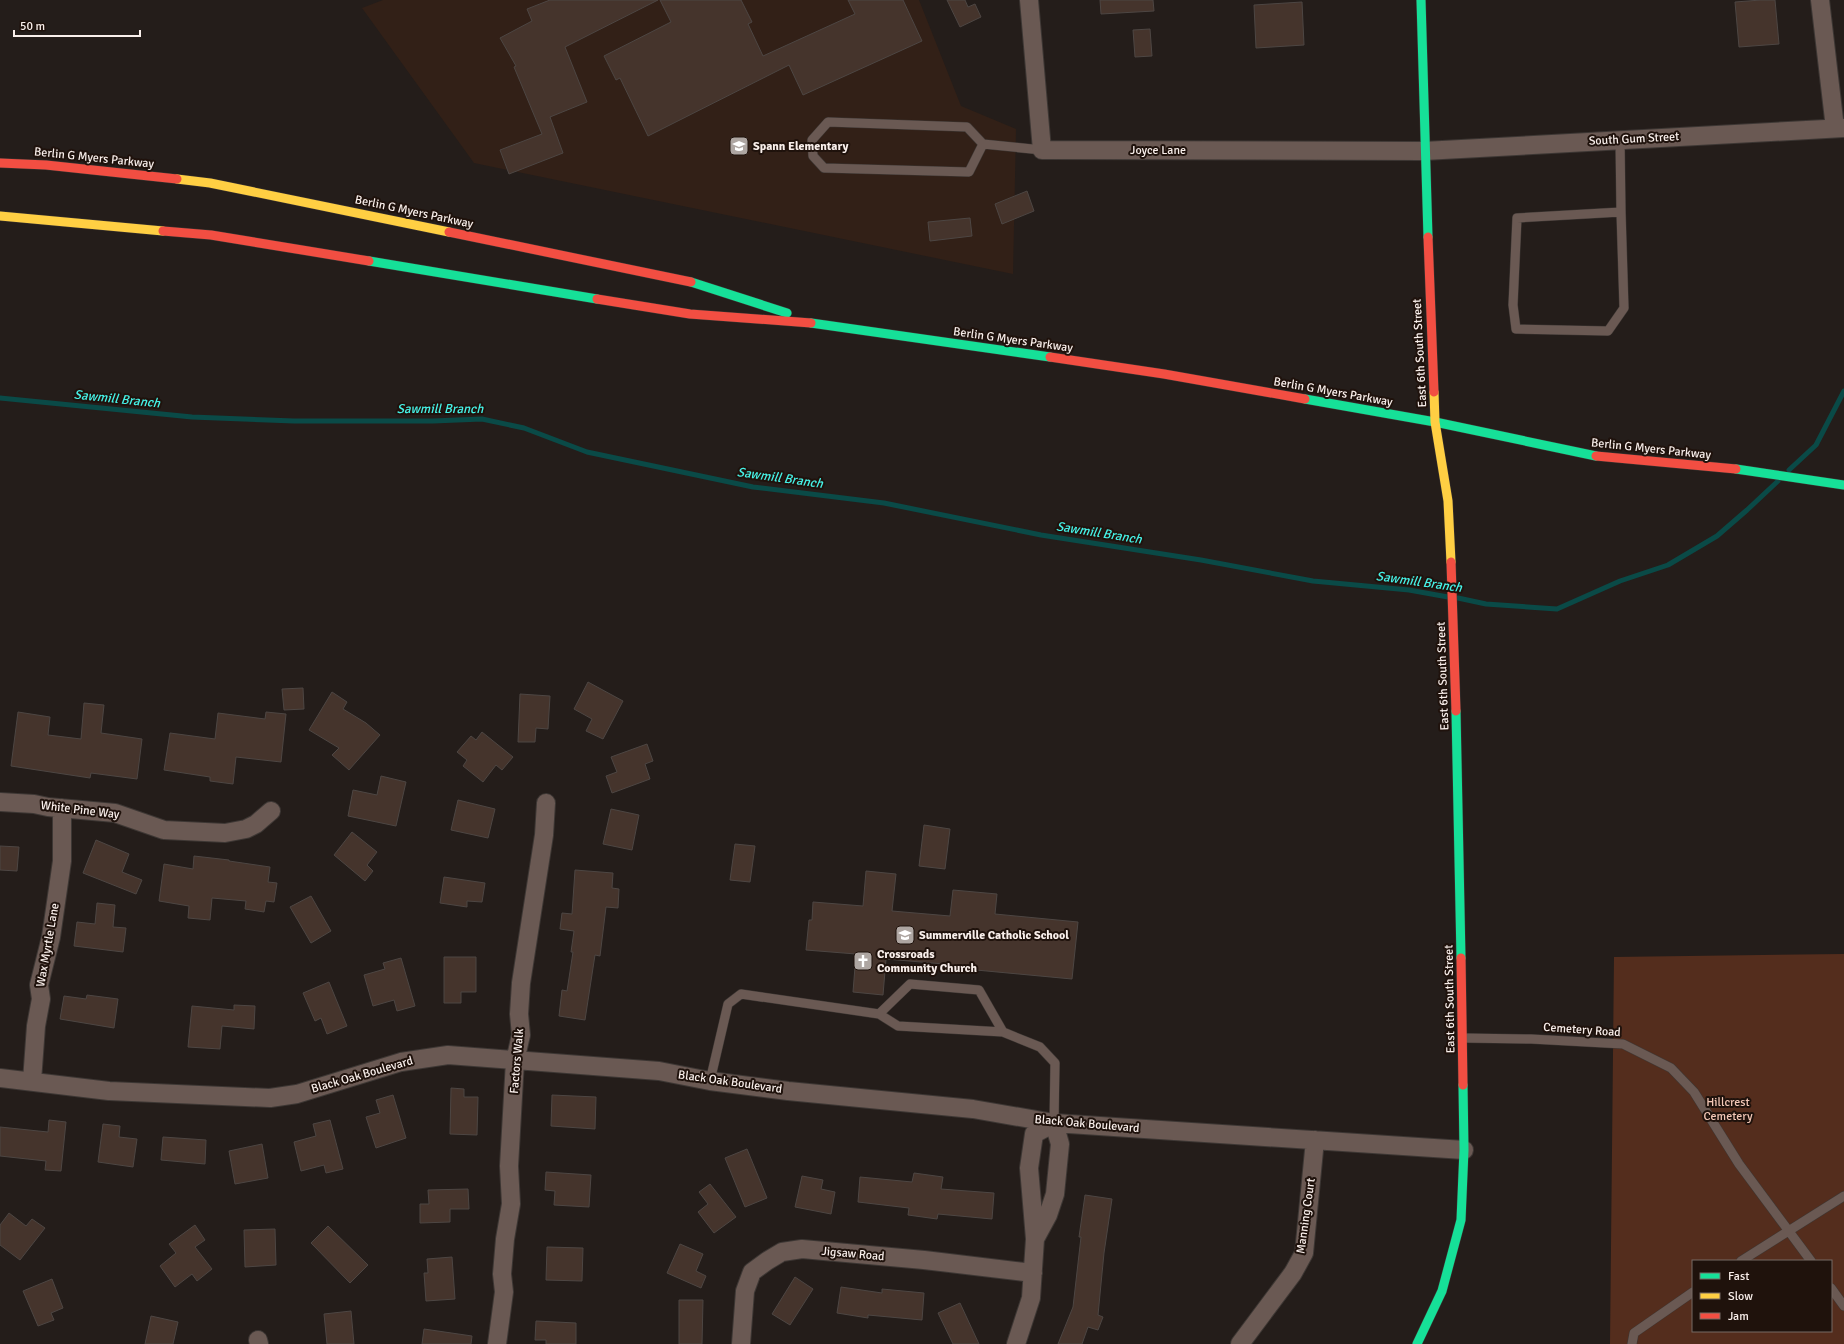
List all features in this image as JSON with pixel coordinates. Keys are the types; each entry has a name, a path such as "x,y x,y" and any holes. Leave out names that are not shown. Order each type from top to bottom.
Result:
{"main road":[{"name":"East 6th South Street","path":"1417,1344 1442,1291 1461,1220 1464,1150 1454,637 1448,501 1435,422 1424,151 1422,0"},
{"path":"0,158 46,164"},
{"name":"Berlin G Myers Parkway","path":"0,163 46,164 210,183 697,282 817,323"},
{"name":"Berlin G Myers Parkway","path":"0,216 211,235 690,314 817,323 1164,374 1435,422 1603,458 1743,470 1844,485"}],"street":[{"path":"1029,0 1042,150"},
{"path":"1820,0 1839,128"},
{"name":"South Gum Street","path":"1424,151 1839,128"},
{"name":"Joyce Lane","path":"1042,150 1424,151"},
{"name":"White Pine Way","path":"0,802 34,804 115,813 164,830 225,833 251,826 271,811"},
{"name":"Factors Walk","path":"497,1344 504,1292 502,1274 505,1239 511,1204 510,1166 515,1061 521,1035 519,1014 521,983 544,835 546,803"},
{"name":"Wax Myrtle Lane","path":"32,1081 36,1026 41,999 39,985 51,937 62,861 62,808"},
{"name":"Black Oak Boulevard","path":"0,1078 109,1091 270,1098 297,1094 401,1062 426,1057 448,1055 659,1071 710,1081 788,1091 973,1109 1054,1123 1464,1150"},
{"path":"1016,1344 1031,1298 1036,1239 1029,1168 1034,1134 1054,1123 1060,1144 1055,1194 1048,1215 1036,1239"},
{"name":"Manning Court","path":"1240,1344 1293,1273 1304,1253 1316,1140"},
{"name":"Jigsaw Road","path":"742,1344 745,1291 752,1272 782,1252 802,1249 924,1260 1033,1273"}],"lane":[{"path":"983,144 969,172 824,168 813,156 812,140 828,122 966,127 983,144 1042,150"},
{"path":"1620,140 1624,308 1608,331 1516,329 1513,304 1517,218 1621,212"},
{"path":"879,1014 910,984 979,990 1003,1032"},
{"path":"710,1081 728,1004 741,994 879,1014 898,1026 1003,1032 1040,1047 1055,1063 1054,1123"},
{"name":"Cemetery Road","path":"1463,1038 1531,1039 1623,1044 1671,1068 1694,1092 1739,1164 1810,1260"},
{"path":"1743,1260 1844,1196"},
{"path":"1832,1289 1844,1306"},
{"path":"1632,1344 1634,1333 1692,1293"}],"shaded area":[{"name":"Spann Elementary","path":"383,0 919,0 961,106 1016,129 1013,274 474,163 362,8"}],"green space":[{"name":"Hillcrest Cemetery","path":"1844,954 1844,1344 1610,1344 1614,957"}],"building":[{"path":"550,0 658,0 565,47 587,102 550,117 563,153 509,174 500,150 542,134 514,67 516,66 500,38 532,21 527,9"},
{"path":"660,0 741,0 752,22 748,24 763,56 855,14 848,0 903,0 922,41 803,95 789,65 648,136 620,78 616,80 604,56 671,22"},
{"path":"947,0 965,0 968,7 975,4 981,17 960,27"},
{"path":"1100,0 1153,0 1154,11 1101,14"},
{"path":"1775,0 1779,44 1739,47 1735,2"},
{"path":"1302,2 1304,45 1256,48 1254,5"},
{"path":"1150,29 1152,56 1135,57 1133,30"},
{"path":"1027,191 1034,211 1002,224 995,204"},
{"path":"970,218 972,236 930,241 928,222"},
{"path":"588,682 623,701 603,739 586,731 592,719 574,709"},
{"path":"303,688 304,709 284,710 282,689"},
{"path":"332,692 347,702 343,709 366,723 380,735 349,770 332,755 339,748 309,730"},
{"path":"520,694 550,696 548,729 536,728 535,742 518,742"},
{"path":"84,703 104,705 101,733 142,739 137,779 91,773 90,778 11,766 18,712 50,717 48,735 81,739"},
{"path":"266,712 286,714 281,762 236,757 233,784 210,781 210,777 164,770 170,733 215,739 218,713 265,719"},
{"path":"482,732 513,757 502,770 496,765 483,782 463,766 467,760 457,752 471,736 476,740"},
{"path":"647,744 653,761 645,764 650,779 612,793 606,776 617,772 611,757"},
{"path":"381,776 406,782 396,826 348,816 353,790 377,795"},
{"path":"458,800 495,809 488,838 451,830"},
{"path":"611,809 639,815 632,850 603,844"},
{"path":"924,825 950,829 945,869 919,866"},
{"path":"352,832 377,852 367,865 373,871 365,881 334,855"},
{"path":"96,840 129,854 122,872 142,880 136,894 83,873"},
{"path":"735,844 755,846 750,882 730,880"},
{"path":"0,846 19,847 17,871 0,870"},
{"path":"194,856 270,867 268,882 277,883 274,902 266,901 264,912 245,909 246,901 212,898 210,920 188,918 189,906 159,901 164,864 193,869"},
{"path":"575,870 613,873 612,888 619,889 618,908 606,907 600,956 595,955 585,1020 559,1016 562,990 567,991 573,952 571,952 574,931 560,929 562,913 572,914"},
{"path":"866,871 896,874 892,911 950,916 953,890 997,894 995,914 1078,922 1072,979 944,967 944,964 886,959 883,995 853,992 856,954 806,950 809,920 812,920 813,902 863,906"},
{"path":"444,877 485,883 482,902 467,901 467,907 440,903"},
{"path":"311,896 331,931 311,943 290,907"},
{"path":"97,903 115,905 113,927 126,928 123,952 74,946 77,922 95,924"},
{"path":"444,957 476,957 476,992 461,992 461,1003 444,1003"},
{"path":"401,958 415,1006 397,1011 394,1000 373,1006 364,975 385,969 383,963"},
{"path":"329,982 347,1026 327,1034 321,1018 315,1021 303,993"},
{"path":"87,995 118,999 114,1028 60,1019 64,996 86,999"},
{"path":"234,1005 255,1006 254,1029 222,1026 220,1049 188,1047 192,1006 234,1010"},
{"path":"451,1088 464,1089 464,1097 478,1097 477,1135 450,1134"},
{"path":"393,1095 406,1138 376,1148 366,1117 380,1113 376,1100"},
{"path":"552,1095 596,1097 595,1129 551,1126"},
{"path":"49,1120 66,1122 61,1171 45,1170 46,1161 0,1156 0,1127 48,1132"},
{"path":"330,1120 343,1169 326,1173 324,1165 301,1171 294,1142 316,1136 313,1124"},
{"path":"103,1124 120,1126 119,1137 137,1139 133,1167 98,1162"},
{"path":"163,1137 206,1140 205,1164 161,1160"},
{"path":"262,1144 268,1178 235,1184 229,1151"},
{"path":"747,1149 767,1198 745,1207 725,1158"},
{"path":"546,1172 591,1175 589,1207 554,1205 555,1191 545,1190"},
{"path":"914,1173 943,1177 941,1189 994,1193 992,1219 938,1214 937,1219 908,1215 909,1208 858,1202 860,1177 912,1182"},
{"path":"802,1176 823,1180 821,1189 835,1192 831,1214 795,1207"},
{"path":"710,1184 736,1217 714,1233 698,1212 708,1204 699,1192"},
{"path":"468,1189 469,1209 450,1209 450,1222 420,1223 420,1204 429,1204 428,1190"},
{"path":"1085,1195 1112,1199 1104,1253 1098,1315 1103,1317 1098,1330 1088,1327 1082,1344 1058,1344 1073,1307 1081,1237 1079,1237"},
{"path":"9,1213 26,1226 32,1219 45,1228 20,1260 0,1245 0,1225"},
{"path":"195,1225 205,1240 195,1247 212,1269 197,1281 192,1274 175,1287 160,1266 176,1253 169,1244"},
{"path":"328,1226 368,1265 350,1283 311,1243"},
{"path":"275,1229 276,1265 245,1267 244,1230"},
{"path":"680,1244 703,1254 696,1271 706,1276 701,1288 667,1273"},
{"path":"547,1247 583,1248 582,1281 546,1280"},
{"path":"452,1257 455,1299 426,1301 424,1273 428,1273 427,1259"},
{"path":"795,1277 813,1289 790,1325 772,1314"},
{"path":"52,1279 63,1308 51,1313 54,1320 38,1326 23,1291"},
{"path":"841,1287 882,1293 882,1289 924,1293 922,1320 868,1315 868,1318 837,1313"},
{"path":"679,1300 703,1300 702,1344 679,1344"},
{"path":"960,1303 979,1344 953,1344 938,1313"},
{"path":"351,1311 354,1344 327,1344 324,1314"},
{"path":"151,1316 178,1322 173,1344 145,1344"},
{"path":"536,1321 576,1323 576,1344 546,1344 546,1340 535,1340"},
{"path":"424,1329 472,1336 471,1344 422,1344"}],"waterway":[{"path":"1789,470 1816,445 1844,391"},
{"name":"Sawmill Branch","path":"0,398 192,417 294,421 433,421 482,419 524,428 587,452 753,487 884,503 1041,535 1201,560 1313,581 1409,590 1448,597"},
{"path":"1458,598 1486,604 1557,609 1620,581 1668,565 1717,536 1778,481"}],"traffic: fast":[{"path":"1421,0 1428,237"},
{"path":"369,261 597,299"},
{"path":"691,282 787,313"},
{"path":"811,323 1050,357"},
{"path":"1305,399 1435,422 1596,456"},
{"path":"1736,469 1844,485"},
{"path":"1456,711 1461,958"},
{"path":"1417,1344 1442,1291 1461,1220 1464,1150 1463,1085"}],"traffic: slow":[{"path":"177,179 210,183 449,232"},
{"path":"0,216 163,231"},
{"path":"1434,392 1435,422 1448,501 1451,562"}],"traffic: jam":[{"path":"0,163 46,165 177,179"},
{"path":"163,231 211,235 369,261"},
{"path":"449,232 691,282"},
{"path":"1428,237 1434,392"},
{"path":"597,299 690,314 811,323"},
{"path":"1050,357 1164,374 1305,399"},
{"path":"1596,456 1736,469"},
{"path":"1451,562 1456,711"},
{"path":"1461,958 1463,1085"}],"place":[{"name":"Spann Elementary","path":"739,146"},
{"name":"Summerville Catholic School","path":"905,935"},
{"name":"Crossroads Community Church","path":"863,961"}]}
